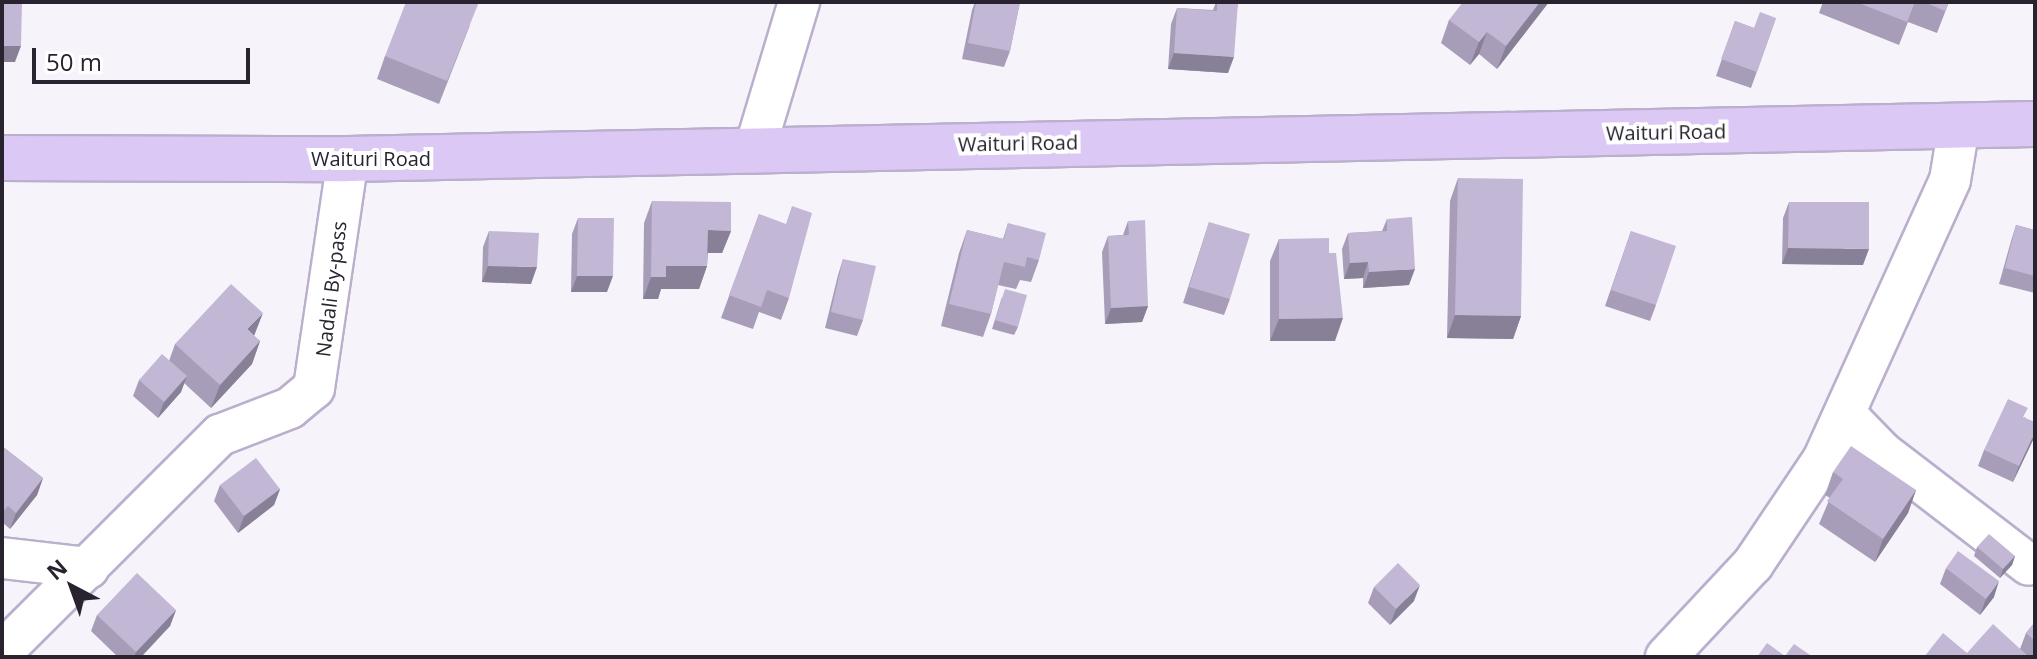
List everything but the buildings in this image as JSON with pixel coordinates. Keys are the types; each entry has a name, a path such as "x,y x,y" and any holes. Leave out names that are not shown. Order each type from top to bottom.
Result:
{"main road":[{"name":"Waituri Road","path":"2,158 348,159 2035,124"}],"street":[{"path":"754,152 799,2"},
{"path":"1666,657 1780,529 1845,414 1950,180 1959,126"},
{"name":"Nadali By-pass","path":"2,652 220,435 290,408 314,388 348,159"},
{"path":"1845,414 1882,452 2029,565"},
{"path":"2,558 88,568"}]}
